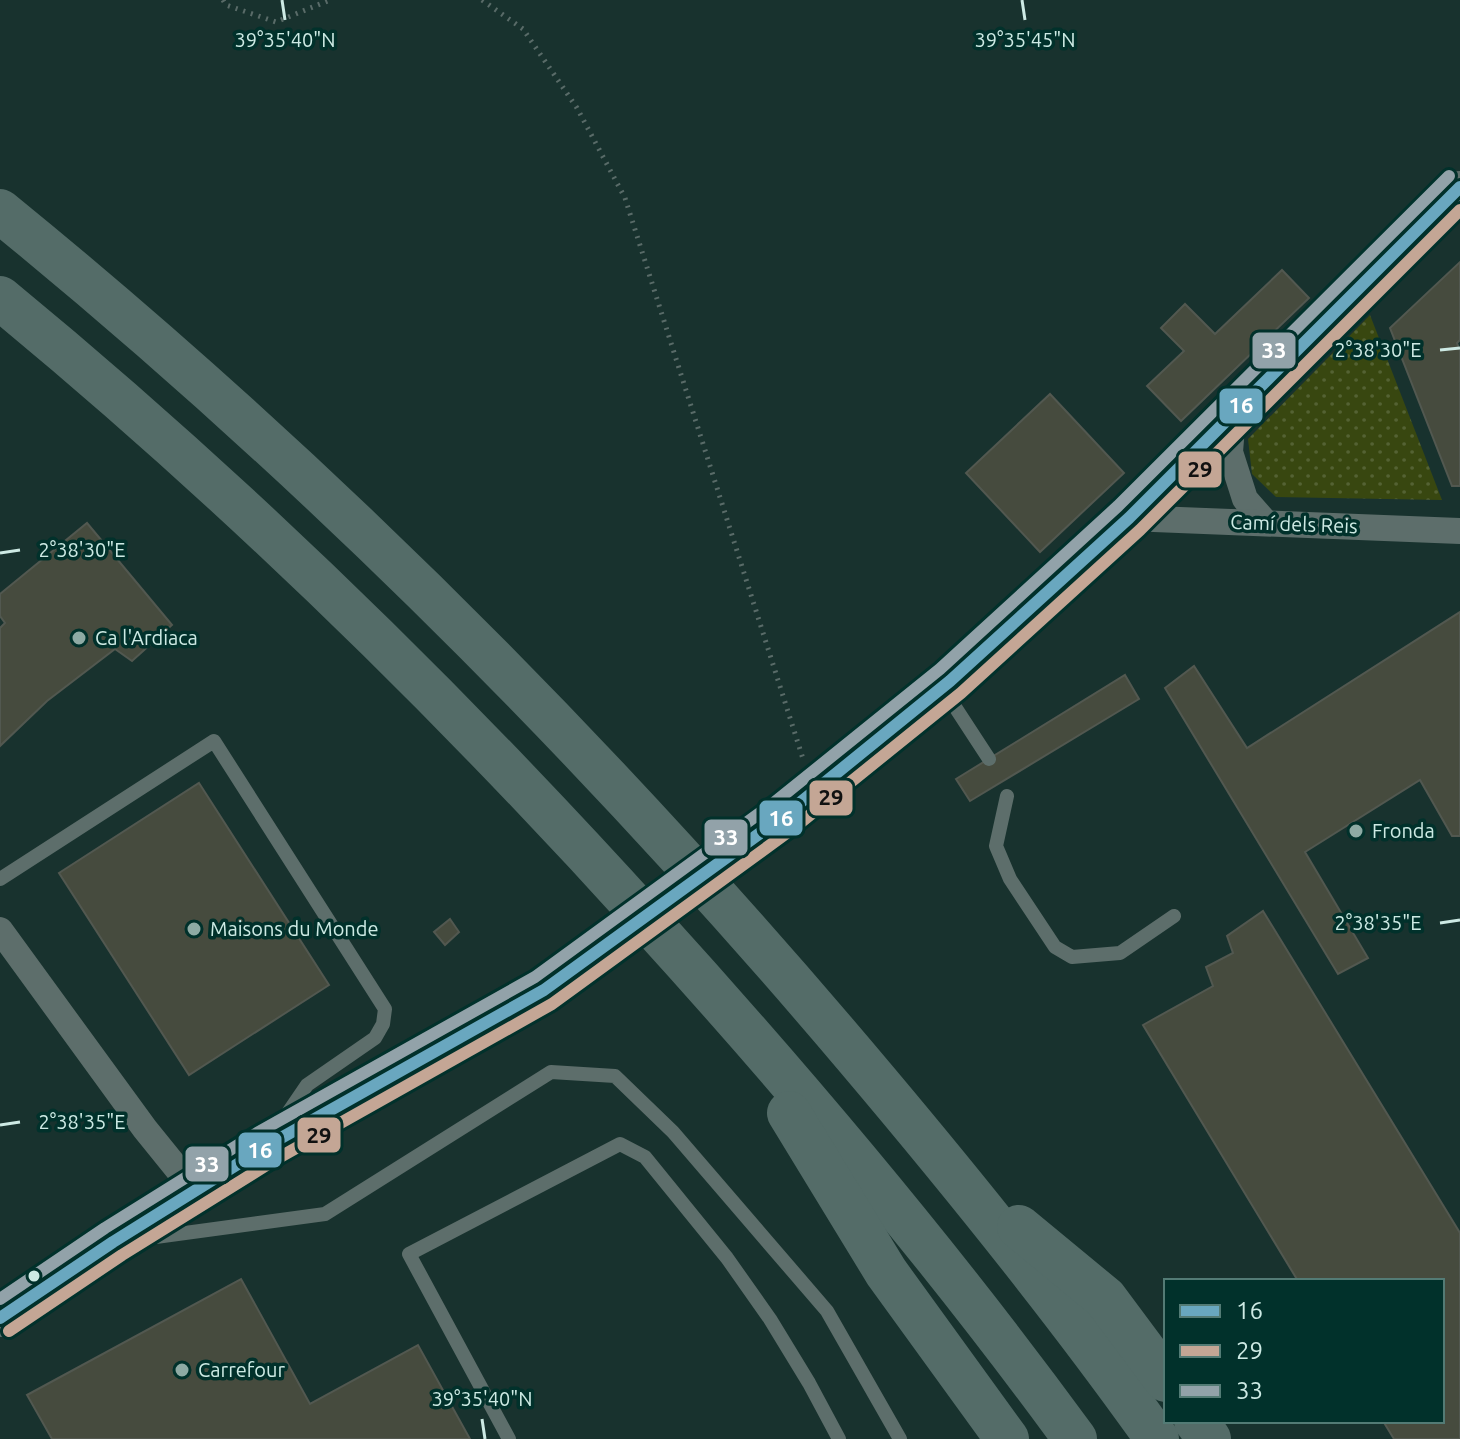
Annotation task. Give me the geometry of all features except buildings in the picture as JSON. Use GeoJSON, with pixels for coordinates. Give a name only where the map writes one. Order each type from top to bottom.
{"type":"FeatureCollection","features":[{"type":"Feature","properties":{"kind":"highway"},"geometry":{"type":"LineString","coordinates":[[0,211],[112,306],[369,538],[494,661],[632,804],[741,924],[955,1176],[1157,1439]]}},
{"type":"Feature","properties":{"kind":"highway"},"geometry":{"type":"LineString","coordinates":[[0,298],[199,472],[366,628],[545,809],[716,995],[913,1228],[1075,1439]]}},
{"type":"Feature","properties":{"kind":"highway"},"geometry":{"type":"LineString","coordinates":[[716,995],[886,1272],[1007,1439]]}},
{"type":"Feature","properties":{"kind":"highway"},"geometry":{"type":"LineString","coordinates":[[955,1176],[1105,1298],[1164,1377]]}},
{"type":"Feature","properties":{"kind":"main road"},"geometry":{"type":"LineString","coordinates":[[0,1318],[113,1242],[265,1147],[544,990],[799,804]]}},
{"type":"Feature","properties":{"kind":"street"},"geometry":{"type":"LineString","coordinates":[[799,804],[942,687],[1129,518],[1460,187]]}},
{"type":"Feature","properties":{"kind":"street"},"geometry":{"type":"LineString","coordinates":[[1233,414],[1230,452],[1245,499],[1266,523]]}},
{"type":"Feature","properties":{"kind":"street","name":"Camí dels Reis"},"geometry":{"type":"LineString","coordinates":[[1129,518],[1460,531]]}},
{"type":"Feature","properties":{"kind":"street"},"geometry":{"type":"LineString","coordinates":[[0,930],[145,1129],[196,1192]]}},
{"type":"Feature","properties":{"kind":"lane"},"geometry":{"type":"LineString","coordinates":[[942,687],[989,759]]}},
{"type":"Feature","properties":{"kind":"lane"},"geometry":{"type":"LineString","coordinates":[[0,879],[214,741],[385,1009],[383,1024],[375,1038],[307,1085],[265,1147]]}},
{"type":"Feature","properties":{"kind":"lane"},"geometry":{"type":"LineString","coordinates":[[1007,796],[996,846],[1010,879],[1055,947],[1072,957],[1120,953],[1174,916]]}},
{"type":"Feature","properties":{"kind":"lane"},"geometry":{"type":"LineString","coordinates":[[113,1242],[325,1214],[551,1072],[615,1076],[673,1132],[827,1311],[900,1439]]}},
{"type":"Feature","properties":{"kind":"lane"},"geometry":{"type":"LineString","coordinates":[[509,1439],[409,1254],[620,1144],[645,1157],[727,1258],[770,1319],[839,1439]]}},
{"type":"Feature","properties":{"kind":"path"},"geometry":{"type":"LineString","coordinates":[[223,0],[226,5],[276,22],[330,0]]}},
{"type":"Feature","properties":{"kind":"path"},"geometry":{"type":"LineString","coordinates":[[482,0],[523,29],[577,108],[625,198],[799,804]]}},
{"type":"Feature","properties":{"kind":"green space"},"geometry":{"type":"Polygon","coordinates":[[[1370,315],[1442,500],[1276,497],[1252,474],[1248,439],[1370,315]]]}},
{"type":"Feature","properties":{"kind":"transit line","name":"33"},"geometry":{"type":"LineString","coordinates":[[0,1299],[105,1228],[257,1133],[535,977],[775,802],[940,669],[1118,506],[1449,176]]}},
{"type":"Feature","properties":{"kind":"transit line","name":"16"},"geometry":{"type":"LineString","coordinates":[[0,1318],[113,1242],[265,1147],[544,990],[785,815],[950,681],[1129,518],[1460,187]]}},
{"type":"Feature","properties":{"kind":"transit line","name":"29"},"geometry":{"type":"LineString","coordinates":[[9,1331],[122,1255],[273,1161],[552,1004],[795,827],[961,693],[1140,530],[1460,210]]}},
{"type":"Feature","properties":{"kind":"place","name":"Ca l'Ardiaca"},"geometry":{"type":"Point","coordinates":[79,638]}},
{"type":"Feature","properties":{"kind":"place","name":"Fronda"},"geometry":{"type":"Point","coordinates":[1356,831]}},
{"type":"Feature","properties":{"kind":"place","name":"Maisons du Monde"},"geometry":{"type":"Point","coordinates":[194,929]}},
{"type":"Feature","properties":{"kind":"place","name":"Carrefour"},"geometry":{"type":"Point","coordinates":[182,1370]}}]}
